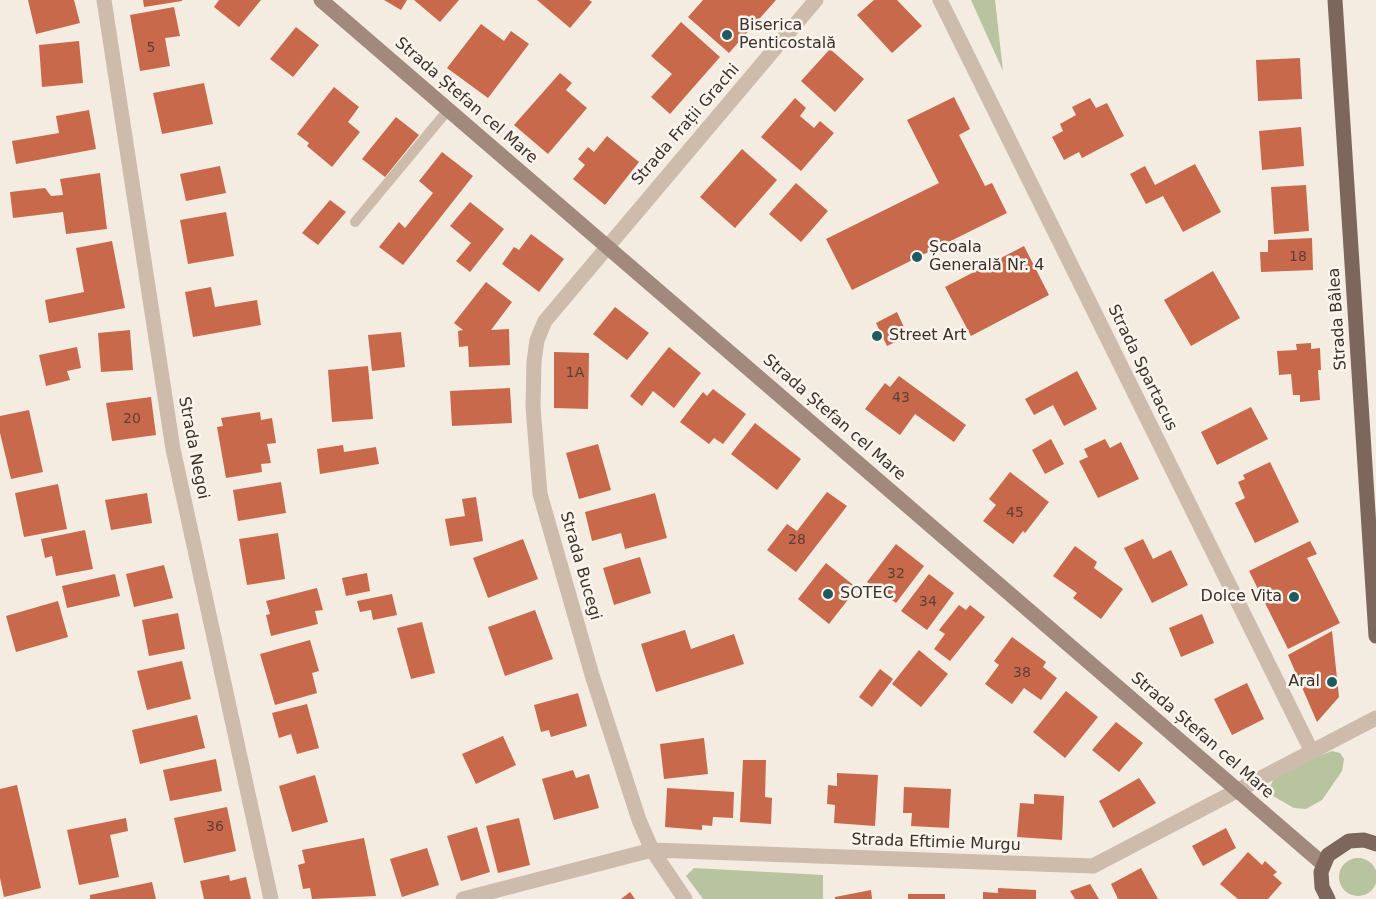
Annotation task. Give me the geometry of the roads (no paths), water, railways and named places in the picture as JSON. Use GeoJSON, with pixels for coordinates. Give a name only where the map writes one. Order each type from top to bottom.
{"type":"FeatureCollection","features":[{"type":"Feature","properties":{"kind":"main road","name":"Strada Ștefan cel Mare"},"geometry":{"type":"LineString","coordinates":[[321,0],[1323,864]]}},
{"type":"Feature","properties":{"kind":"main road","name":"Strada Bâlea"},"geometry":{"type":"LineString","coordinates":[[1335,0],[1376,636]]}},
{"type":"Feature","properties":{"kind":"main road"},"geometry":{"type":"LineString","coordinates":[[1328,899],[1322,887],[1323,864],[1336,847],[1349,841],[1364,840],[1376,844]]}},
{"type":"Feature","properties":{"kind":"street","name":"Strada Negoi"},"geometry":{"type":"LineString","coordinates":[[105,0],[173,448],[271,899]]}},
{"type":"Feature","properties":{"kind":"street","name":"Strada Frații Grachi"},"geometry":{"type":"LineString","coordinates":[[606,246],[816,0]]}},
{"type":"Feature","properties":{"kind":"street","name":"Strada Spartacus"},"geometry":{"type":"LineString","coordinates":[[940,0],[1312,752]]}},
{"type":"Feature","properties":{"kind":"street","name":"Strada Bucegi"},"geometry":{"type":"LineString","coordinates":[[606,246],[545,321],[537,340],[533,407],[540,494],[592,675],[639,820],[652,850],[685,899]]}},
{"type":"Feature","properties":{"kind":"street","name":"Strada Eftimie Murgu"},"geometry":{"type":"LineString","coordinates":[[463,899],[652,850],[1093,866],[1376,718]]}},
{"type":"Feature","properties":{"kind":"lane"},"geometry":{"type":"LineString","coordinates":[[355,222],[448,110]]}},
{"type":"Feature","properties":{"kind":"place","name":"Biserica Penticostală"},"geometry":{"type":"Point","coordinates":[727,35]}},
{"type":"Feature","properties":{"kind":"place","name":"Școala Generală Nr. 4"},"geometry":{"type":"Point","coordinates":[917,257]}},
{"type":"Feature","properties":{"kind":"place","name":"Street Art"},"geometry":{"type":"Point","coordinates":[877,336]}},
{"type":"Feature","properties":{"kind":"place","name":"SOTEC"},"geometry":{"type":"Point","coordinates":[828,594]}},
{"type":"Feature","properties":{"kind":"place","name":"Dolce Vita"},"geometry":{"type":"Point","coordinates":[1294,597]}},
{"type":"Feature","properties":{"kind":"place","name":"Aral"},"geometry":{"type":"Point","coordinates":[1332,682]}}]}
